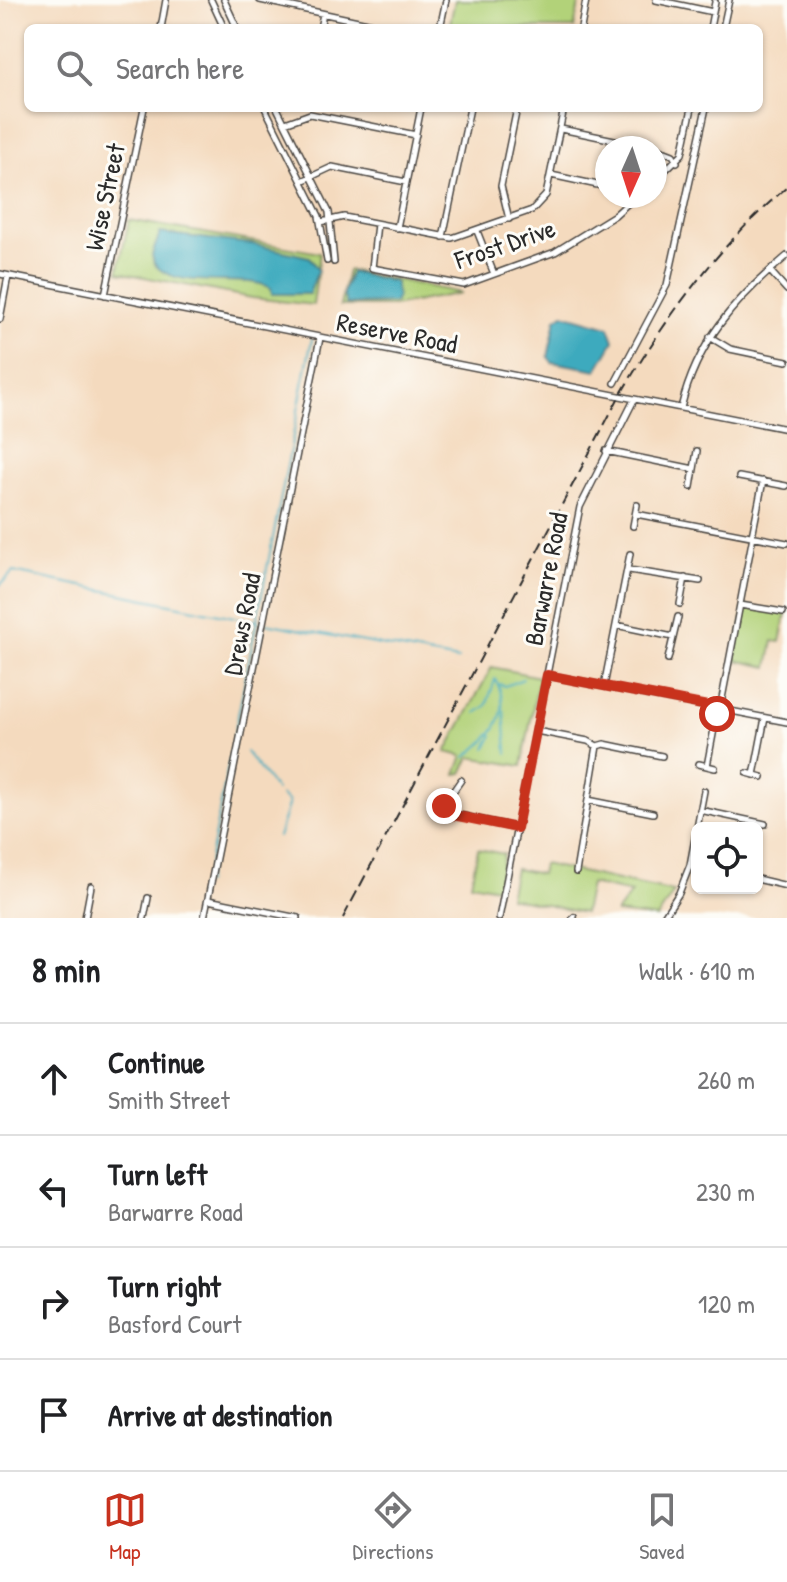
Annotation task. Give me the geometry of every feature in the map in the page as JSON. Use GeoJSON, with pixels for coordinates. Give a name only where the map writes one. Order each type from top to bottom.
{"type":"FeatureCollection","features":[{"type":"Feature","properties":{"kind":"street"},"geometry":{"type":"LineString","coordinates":[[162,24],[166,0]]}},
{"type":"Feature","properties":{"kind":"street"},"geometry":{"type":"LineString","coordinates":[[211,0],[222,24]]}},
{"type":"Feature","properties":{"kind":"street"},"geometry":{"type":"LineString","coordinates":[[224,0],[235,24]]}},
{"type":"Feature","properties":{"kind":"street"},"geometry":{"type":"LineString","coordinates":[[260,0],[372,24]]}},
{"type":"Feature","properties":{"kind":"street"},"geometry":{"type":"LineString","coordinates":[[305,10],[307,0]]}},
{"type":"Feature","properties":{"kind":"street"},"geometry":{"type":"LineString","coordinates":[[441,24],[446,0]]}},
{"type":"Feature","properties":{"kind":"street"},"geometry":{"type":"LineString","coordinates":[[582,24],[586,0]]}},
{"type":"Feature","properties":{"kind":"street"},"geometry":{"type":"LineString","coordinates":[[656,0],[713,12]]}},
{"type":"Feature","properties":{"kind":"street"},"geometry":{"type":"LineString","coordinates":[[724,24],[729,0]]}},
{"type":"Feature","properties":{"kind":"street"},"geometry":{"type":"LineString","coordinates":[[711,24],[715,2]]}},
{"type":"Feature","properties":{"kind":"street"},"geometry":{"type":"LineString","coordinates":[[321,24],[323,14]]}},
{"type":"Feature","properties":{"kind":"street","name":"Wise Street"},"geometry":{"type":"LineString","coordinates":[[105,295],[143,112]]}},
{"type":"Feature","properties":{"kind":"street"},"geometry":{"type":"LineString","coordinates":[[267,112],[321,222],[330,261],[331,219],[279,112]]}},
{"type":"Feature","properties":{"kind":"street"},"geometry":{"type":"LineString","coordinates":[[397,228],[420,112]]}},
{"type":"Feature","properties":{"kind":"street"},"geometry":{"type":"LineString","coordinates":[[443,237],[469,112]]}},
{"type":"Feature","properties":{"kind":"street"},"geometry":{"type":"LineString","coordinates":[[509,219],[501,186],[516,112]]}},
{"type":"Feature","properties":{"kind":"street"},"geometry":{"type":"LineString","coordinates":[[321,222],[344,217],[443,237],[477,231],[539,206],[551,175],[563,112]]}},
{"type":"Feature","properties":{"kind":"street"},"geometry":{"type":"LineString","coordinates":[[667,170],[682,154],[691,112]]}},
{"type":"Feature","properties":{"kind":"street"},"geometry":{"type":"LineString","coordinates":[[615,383],[667,285],[705,112]]}},
{"type":"Feature","properties":{"kind":"street"},"geometry":{"type":"LineString","coordinates":[[285,123],[312,114],[416,135]]}},
{"type":"Feature","properties":{"kind":"street"},"geometry":{"type":"LineString","coordinates":[[561,129],[595,136]]}},
{"type":"Feature","properties":{"kind":"street"},"geometry":{"type":"LineString","coordinates":[[667,153],[673,155],[677,162]]}},
{"type":"Feature","properties":{"kind":"street"},"geometry":{"type":"LineString","coordinates":[[302,181],[334,167],[406,182]]}},
{"type":"Feature","properties":{"kind":"street"},"geometry":{"type":"LineString","coordinates":[[551,175],[595,184]]}},
{"type":"Feature","properties":{"kind":"street","name":"Frost Drive"},"geometry":{"type":"LineString","coordinates":[[377,224],[370,262],[373,268],[457,285],[555,252],[621,208]]}},
{"type":"Feature","properties":{"kind":"street"},"geometry":{"type":"LineString","coordinates":[[477,231],[494,274]]}},
{"type":"Feature","properties":{"kind":"street"},"geometry":{"type":"LineString","coordinates":[[681,408],[691,371],[710,337],[787,256]]}},
{"type":"Feature","properties":{"kind":"street"},"geometry":{"type":"LineString","coordinates":[[770,271],[787,290]]}},
{"type":"Feature","properties":{"kind":"street","name":"Reserve Road"},"geometry":{"type":"LineString","coordinates":[[0,274],[787,429]]}},
{"type":"Feature","properties":{"kind":"street"},"geometry":{"type":"LineString","coordinates":[[0,319],[8,276]]}},
{"type":"Feature","properties":{"kind":"street"},"geometry":{"type":"LineString","coordinates":[[710,337],[730,349],[787,361]]}},
{"type":"Feature","properties":{"kind":"street","name":"Drews Road"},"geometry":{"type":"LineString","coordinates":[[204,918],[320,338]]}},
{"type":"Feature","properties":{"kind":"street","name":"Barwarre Road"},"geometry":{"type":"LineString","coordinates":[[499,918],[580,507],[634,400]]}},
{"type":"Feature","properties":{"kind":"street"},"geometry":{"type":"LineString","coordinates":[[606,451],[694,469]]}},
{"type":"Feature","properties":{"kind":"street"},"geometry":{"type":"LineString","coordinates":[[691,487],[697,451]]}},
{"type":"Feature","properties":{"kind":"street"},"geometry":{"type":"LineString","coordinates":[[739,477],[786,486]]}},
{"type":"Feature","properties":{"kind":"street"},"geometry":{"type":"LineString","coordinates":[[707,766],[763,481]]}},
{"type":"Feature","properties":{"kind":"street"},"geometry":{"type":"LineString","coordinates":[[633,526],[637,505]]}},
{"type":"Feature","properties":{"kind":"street"},"geometry":{"type":"LineString","coordinates":[[636,514],[787,543]]}},
{"type":"Feature","properties":{"kind":"street"},"geometry":{"type":"LineString","coordinates":[[604,686],[630,554]]}},
{"type":"Feature","properties":{"kind":"street"},"geometry":{"type":"LineString","coordinates":[[629,570],[700,581]]}},
{"type":"Feature","properties":{"kind":"street"},"geometry":{"type":"LineString","coordinates":[[680,604],[685,578]]}},
{"type":"Feature","properties":{"kind":"street"},"geometry":{"type":"LineString","coordinates":[[740,605],[783,612]]}},
{"type":"Feature","properties":{"kind":"street"},"geometry":{"type":"LineString","coordinates":[[668,659],[678,617]]}},
{"type":"Feature","properties":{"kind":"street"},"geometry":{"type":"LineString","coordinates":[[616,625],[673,637]]}},
{"type":"Feature","properties":{"kind":"street"},"geometry":{"type":"LineString","coordinates":[[547,675],[787,722]]}},
{"type":"Feature","properties":{"kind":"street"},"geometry":{"type":"LineString","coordinates":[[762,777],[750,774],[765,718]]}},
{"type":"Feature","properties":{"kind":"street"},"geometry":{"type":"LineString","coordinates":[[536,731],[588,741],[597,746],[604,744],[662,756]]}},
{"type":"Feature","properties":{"kind":"street"},"geometry":{"type":"LineString","coordinates":[[576,872],[597,746]]}},
{"type":"Feature","properties":{"kind":"street"},"geometry":{"type":"LineString","coordinates":[[699,764],[715,768]]}},
{"type":"Feature","properties":{"kind":"street"},"geometry":{"type":"LineString","coordinates":[[461,780],[445,803],[445,812],[517,828]]}},
{"type":"Feature","properties":{"kind":"street"},"geometry":{"type":"LineString","coordinates":[[698,822],[704,791]]}},
{"type":"Feature","properties":{"kind":"street"},"geometry":{"type":"LineString","coordinates":[[588,800],[653,813]]}},
{"type":"Feature","properties":{"kind":"street"},"geometry":{"type":"LineString","coordinates":[[700,810],[765,824]]}},
{"type":"Feature","properties":{"kind":"street"},"geometry":{"type":"LineString","coordinates":[[663,918],[691,870]]}},
{"type":"Feature","properties":{"kind":"street"},"geometry":{"type":"LineString","coordinates":[[763,880],[787,886]]}},
{"type":"Feature","properties":{"kind":"street"},"geometry":{"type":"LineString","coordinates":[[85,918],[91,886]]}},
{"type":"Feature","properties":{"kind":"street"},"geometry":{"type":"LineString","coordinates":[[144,918],[148,898]]}},
{"type":"Feature","properties":{"kind":"street"},"geometry":{"type":"LineString","coordinates":[[208,900],[298,918]]}},
{"type":"Feature","properties":{"kind":"green space"},"geometry":{"type":"Polygon","coordinates":[[[455,0],[580,0],[575,24],[450,24],[455,0]]]}},
{"type":"Feature","properties":{"kind":"green space"},"geometry":{"type":"Polygon","coordinates":[[[129,220],[320,253],[313,305],[252,298],[118,272],[129,220]]]}},
{"type":"Feature","properties":{"kind":"green space"},"geometry":{"type":"Polygon","coordinates":[[[348,270],[461,293],[393,306],[340,306],[348,270]]]}},
{"type":"Feature","properties":{"kind":"green space"},"geometry":{"type":"Polygon","coordinates":[[[745,606],[786,613],[780,642],[773,641],[768,667],[735,660],[745,606]]]}},
{"type":"Feature","properties":{"kind":"green space"},"geometry":{"type":"Polygon","coordinates":[[[492,667],[539,677],[522,766],[470,757],[462,773],[456,774],[463,756],[446,752],[492,667]]]}},
{"type":"Feature","properties":{"kind":"green space"},"geometry":{"type":"Polygon","coordinates":[[[478,849],[504,854],[497,888],[471,883],[478,849]]]}},
{"type":"Feature","properties":{"kind":"green space"},"geometry":{"type":"Polygon","coordinates":[[[543,864],[674,892],[657,918],[616,913],[631,893],[590,884],[584,913],[509,897],[515,869],[541,874],[543,864]]]}},
{"type":"Feature","properties":{"kind":"water"},"geometry":{"type":"Polygon","coordinates":[[[160,233],[252,244],[309,257],[318,270],[309,294],[272,294],[271,288],[259,284],[177,277],[164,272],[154,263],[152,255],[160,233]]]}},
{"type":"Feature","properties":{"kind":"water"},"geometry":{"type":"Polygon","coordinates":[[[351,272],[395,282],[397,297],[394,303],[346,304],[343,293],[351,272]]]}},
{"type":"Feature","properties":{"kind":"water"},"geometry":{"type":"Polygon","coordinates":[[[563,314],[609,327],[614,341],[597,370],[552,362],[548,357],[556,319],[563,314]]]}},
{"type":"Feature","properties":{"kind":"waterway"},"geometry":{"type":"LineString","coordinates":[[205,884],[312,339]]}},
{"type":"Feature","properties":{"kind":"waterway"},"geometry":{"type":"LineString","coordinates":[[0,585],[13,572],[259,622]]}},
{"type":"Feature","properties":{"kind":"waterway"},"geometry":{"type":"LineString","coordinates":[[266,623],[458,660]]}},
{"type":"Feature","properties":{"kind":"waterway"},"geometry":{"type":"LineString","coordinates":[[466,757],[485,741],[498,723],[502,703],[495,679]]}},
{"type":"Feature","properties":{"kind":"waterway"},"geometry":{"type":"LineString","coordinates":[[499,684],[505,686],[523,679]]}},
{"type":"Feature","properties":{"kind":"waterway"},"geometry":{"type":"LineString","coordinates":[[476,713],[486,706],[495,680]]}},
{"type":"Feature","properties":{"kind":"waterway"},"geometry":{"type":"LineString","coordinates":[[504,710],[507,753]]}},
{"type":"Feature","properties":{"kind":"waterway"},"geometry":{"type":"LineString","coordinates":[[486,748],[493,735]]}},
{"type":"Feature","properties":{"kind":"waterway"},"geometry":{"type":"LineString","coordinates":[[246,752],[276,790]]}},
{"type":"Feature","properties":{"kind":"waterway"},"geometry":{"type":"LineString","coordinates":[[278,837],[289,802],[280,795]]}},
{"type":"Feature","properties":{"kind":"railway"},"geometry":{"type":"LineString","coordinates":[[343,918],[637,367],[694,284],[738,234],[787,187]]}},
{"type":"Feature","properties":{"kind":"route"},"geometry":{"type":"LineString","coordinates":[[444,806],[448,814],[517,828],[547,675],[718,708],[717,714]]}}]}
